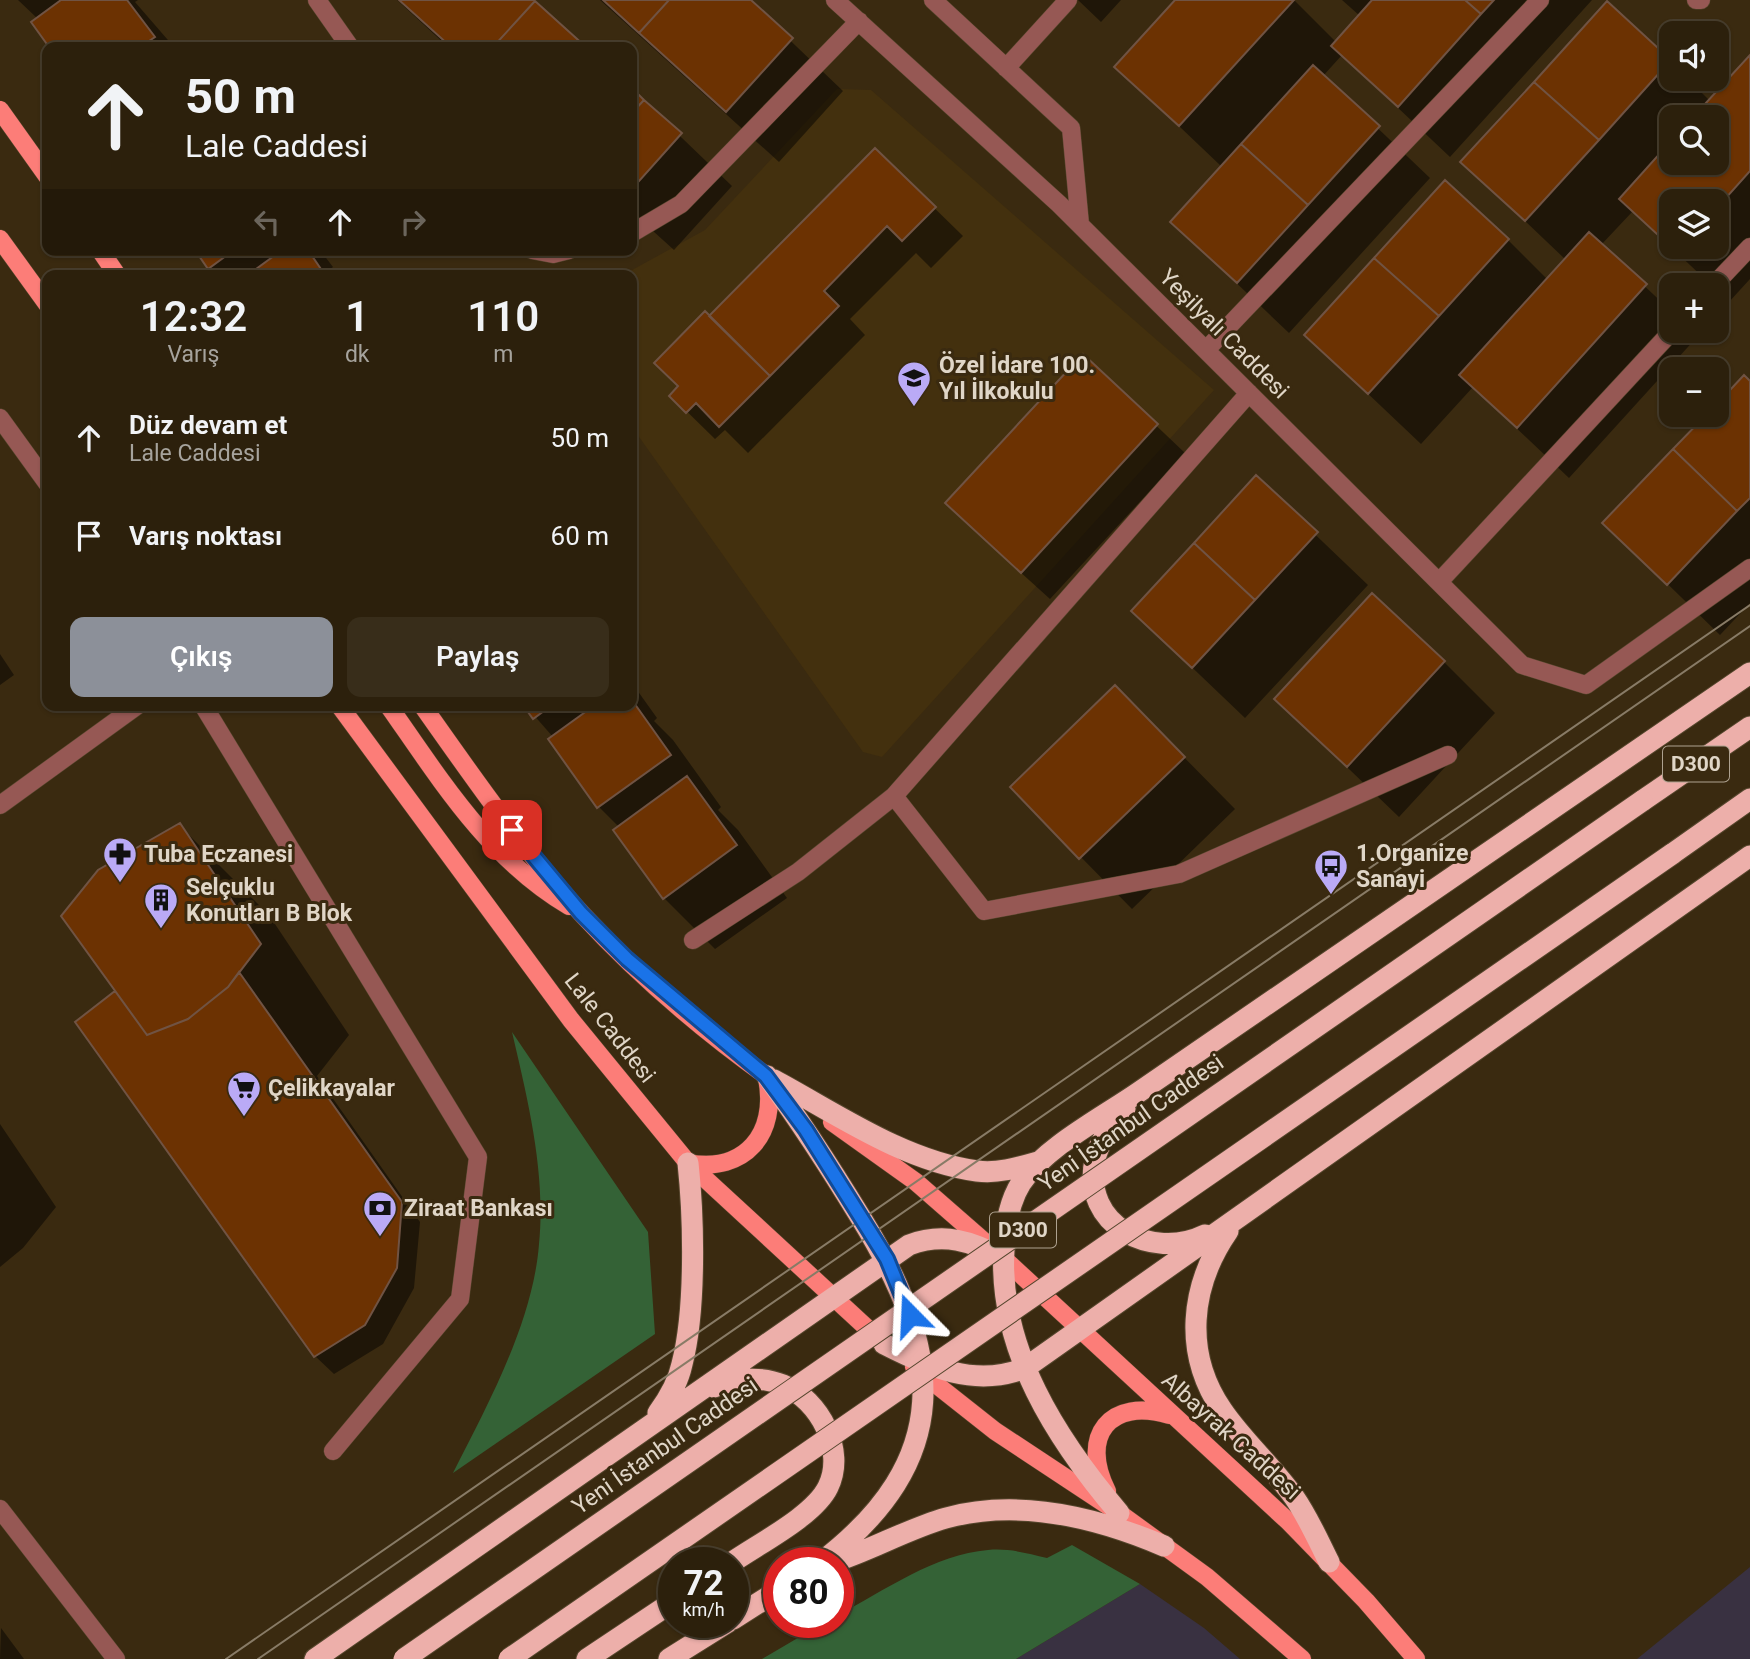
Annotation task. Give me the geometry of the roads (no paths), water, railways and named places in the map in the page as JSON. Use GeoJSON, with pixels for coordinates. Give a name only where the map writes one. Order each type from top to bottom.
{"type":"FeatureCollection","features":[{"type":"Feature","properties":{"kind":"highway"},"geometry":{"type":"LineString","coordinates":[[1119,1513],[1093,1483],[1055,1428],[1026,1368],[1006,1303],[1003,1258],[1010,1210],[1021,1184],[1041,1161],[1139,1092],[1750,673]]}},
{"type":"Feature","properties":{"kind":"highway","name":"Yeni İstanbul Caddesi"},"geometry":{"type":"LineString","coordinates":[[404,1659],[1750,727]]}},
{"type":"Feature","properties":{"kind":"highway","name":"D300"},"geometry":{"type":"LineString","coordinates":[[509,1659],[1750,799]]}},
{"type":"Feature","properties":{"kind":"highway"},"geometry":{"type":"LineString","coordinates":[[884,1344],[924,1370],[989,1377],[1026,1368],[1749,860]]}},
{"type":"Feature","properties":{"kind":"highway"},"geometry":{"type":"LineString","coordinates":[[766,1076],[900,1146],[943,1163],[979,1172],[1009,1170],[1041,1161]]}},
{"type":"Feature","properties":{"kind":"highway"},"geometry":{"type":"LineString","coordinates":[[766,1076],[806,1130],[887,1259],[905,1299],[924,1370],[917,1437],[892,1493],[841,1547]]}},
{"type":"Feature","properties":{"kind":"highway"},"geometry":{"type":"LineString","coordinates":[[1139,1092],[1111,1127],[1095,1158],[1096,1195],[1104,1211],[1134,1238],[1150,1244],[1172,1245],[1200,1237],[1235,1220]]}},
{"type":"Feature","properties":{"kind":"highway"},"geometry":{"type":"LineString","coordinates":[[650,1424],[672,1393],[686,1341],[692,1229],[688,1163]]}},
{"type":"Feature","properties":{"kind":"highway"},"geometry":{"type":"LineString","coordinates":[[1235,1220],[1216,1248],[1202,1279],[1195,1307],[1199,1359],[1221,1409],[1294,1497],[1329,1562]]}},
{"type":"Feature","properties":{"kind":"highway"},"geometry":{"type":"LineString","coordinates":[[315,1659],[887,1259],[926,1238],[948,1237],[966,1241],[1003,1258]]}},
{"type":"Feature","properties":{"kind":"highway"},"geometry":{"type":"LineString","coordinates":[[688,1398],[741,1379],[784,1385],[806,1400],[834,1445],[836,1468],[827,1490],[810,1510],[749,1551]]}},
{"type":"Feature","properties":{"kind":"highway"},"geometry":{"type":"LineString","coordinates":[[854,1554],[944,1518],[1004,1510],[1065,1515],[1130,1531],[1164,1546]]}},
{"type":"Feature","properties":{"kind":"highway"},"geometry":{"type":"LineString","coordinates":[[587,1659],[658,1612]]}},
{"type":"Feature","properties":{"kind":"highway"},"geometry":{"type":"LineString","coordinates":[[669,1659],[702,1638]]}},
{"type":"Feature","properties":{"kind":"main road"},"geometry":{"type":"LineString","coordinates":[[0,110],[42,169]]}},
{"type":"Feature","properties":{"kind":"main road"},"geometry":{"type":"LineString","coordinates":[[0,239],[42,297]]}},
{"type":"Feature","properties":{"kind":"main road","name":"Lale Caddesi"},"geometry":{"type":"LineString","coordinates":[[343,711],[570,1020],[688,1163],[831,1298],[884,1344]]}},
{"type":"Feature","properties":{"kind":"main road"},"geometry":{"type":"LineString","coordinates":[[392,711],[459,806],[487,838],[517,869],[545,892],[581,913]]}},
{"type":"Feature","properties":{"kind":"main road"},"geometry":{"type":"LineString","coordinates":[[426,711],[498,812],[581,913],[627,959],[766,1076],[771,1098],[765,1128],[746,1153],[712,1167],[688,1163]]}},
{"type":"Feature","properties":{"kind":"main road","name":"Albayrak Caddesi"},"geometry":{"type":"LineString","coordinates":[[766,1076],[916,1182],[1003,1258],[1329,1562],[1416,1659]]}},
{"type":"Feature","properties":{"kind":"main road"},"geometry":{"type":"LineString","coordinates":[[924,1370],[995,1431],[1119,1513],[1248,1609],[1302,1659]]}},
{"type":"Feature","properties":{"kind":"main road"},"geometry":{"type":"LineString","coordinates":[[1119,1513],[1101,1478],[1094,1456],[1099,1434],[1113,1420],[1129,1410],[1149,1408],[1173,1416]]}},
{"type":"Feature","properties":{"kind":"street"},"geometry":{"type":"LineString","coordinates":[[317,0],[346,42]]}},
{"type":"Feature","properties":{"kind":"street","name":"Yeşilyalı Caddesi"},"geometry":{"type":"LineString","coordinates":[[835,0],[1080,224],[1522,664],[1586,685],[1750,568]]}},
{"type":"Feature","properties":{"kind":"street"},"geometry":{"type":"LineString","coordinates":[[933,0],[1071,128],[1080,224]]}},
{"type":"Feature","properties":{"kind":"street"},"geometry":{"type":"LineString","coordinates":[[1006,68],[1068,0]]}},
{"type":"Feature","properties":{"kind":"street"},"geometry":{"type":"LineString","coordinates":[[1206,351],[1540,0]]}},
{"type":"Feature","properties":{"kind":"street"},"geometry":{"type":"LineString","coordinates":[[637,230],[681,204],[859,22]]}},
{"type":"Feature","properties":{"kind":"street"},"geometry":{"type":"LineString","coordinates":[[1725,273],[1750,247]]}},
{"type":"Feature","properties":{"kind":"street"},"geometry":{"type":"LineString","coordinates":[[1439,582],[1661,343]]}},
{"type":"Feature","properties":{"kind":"street"},"geometry":{"type":"LineString","coordinates":[[693,940],[798,872],[894,796],[1249,393]]}},
{"type":"Feature","properties":{"kind":"street"},"geometry":{"type":"LineString","coordinates":[[0,418],[42,476]]}},
{"type":"Feature","properties":{"kind":"street"},"geometry":{"type":"LineString","coordinates":[[0,805],[130,711]]}},
{"type":"Feature","properties":{"kind":"street"},"geometry":{"type":"LineString","coordinates":[[208,711],[478,1157],[460,1299],[333,1451]]}},
{"type":"Feature","properties":{"kind":"street"},"geometry":{"type":"LineString","coordinates":[[894,796],[984,911],[1179,874],[1448,755]]}},
{"type":"Feature","properties":{"kind":"street"},"geometry":{"type":"LineString","coordinates":[[0,1509],[116,1659]]}},
{"type":"Feature","properties":{"kind":"tram line"},"geometry":{"type":"LineString","coordinates":[[226,1659],[1750,605]]}},
{"type":"Feature","properties":{"kind":"tram line"},"geometry":{"type":"LineString","coordinates":[[258,1659],[1750,626]]}},
{"type":"Feature","properties":{"kind":"place","name":"Özel İdare 100. Yıl İlkokulu"},"geometry":{"type":"Point","coordinates":[914,408]}},
{"type":"Feature","properties":{"kind":"place","name":"Tuba Eczanesi"},"geometry":{"type":"Point","coordinates":[120,884]}},
{"type":"Feature","properties":{"kind":"place","name":"1.Organize Sanayi"},"geometry":{"type":"Point","coordinates":[1331,896]}},
{"type":"Feature","properties":{"kind":"place","name":"Selçuklu Konutları B Blok"},"geometry":{"type":"Point","coordinates":[161,930]}},
{"type":"Feature","properties":{"kind":"place","name":"Çelikkayalar"},"geometry":{"type":"Point","coordinates":[244,1118]}},
{"type":"Feature","properties":{"kind":"place","name":"Ziraat Bankası"},"geometry":{"type":"Point","coordinates":[380,1238]}}]}
